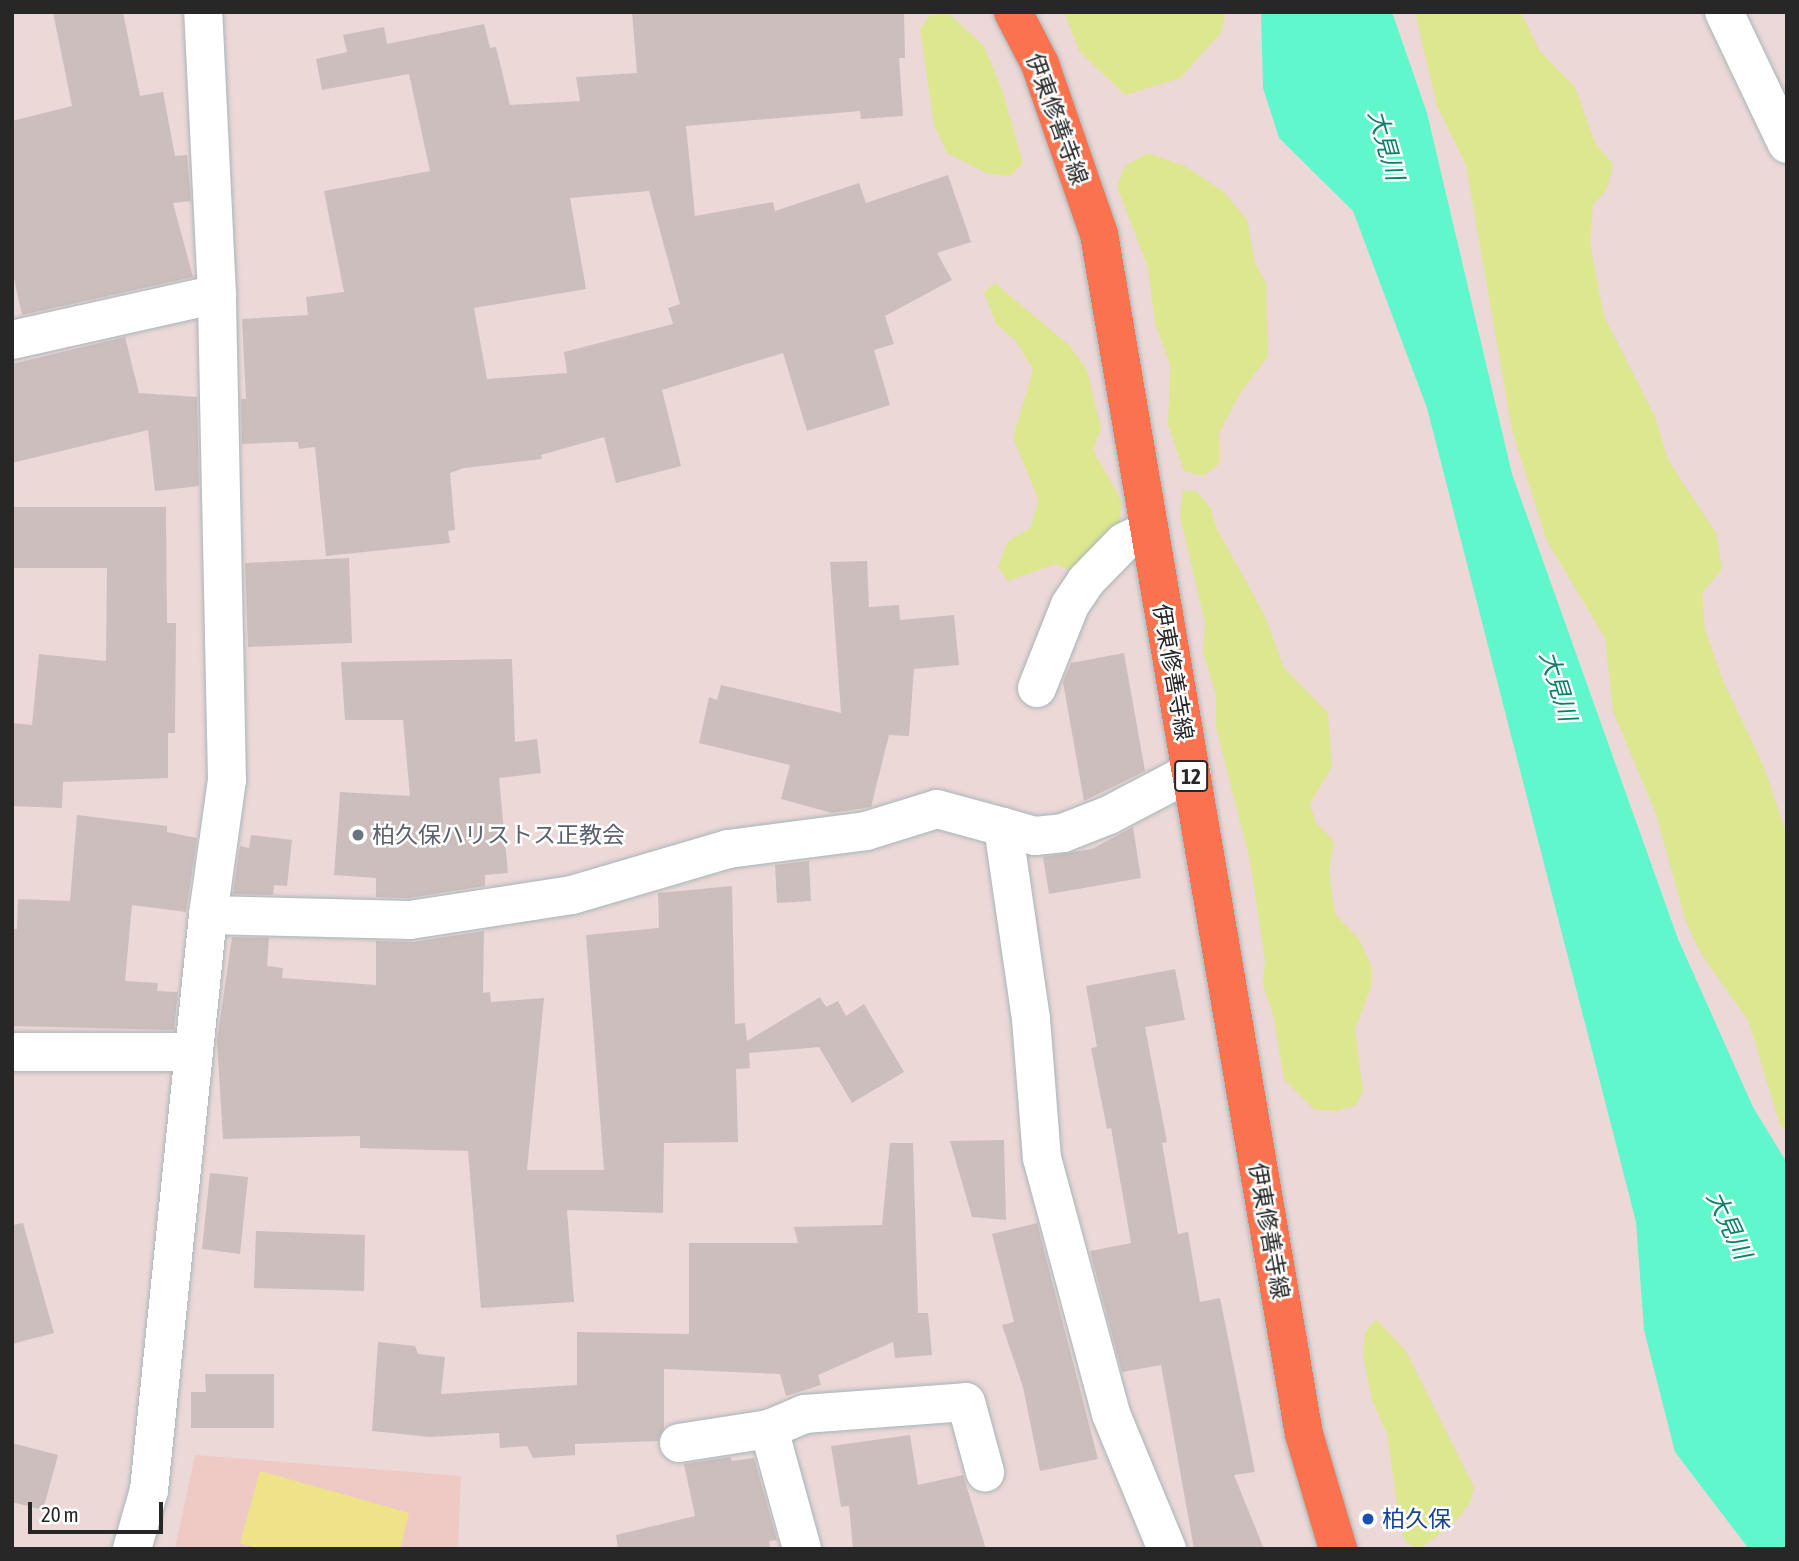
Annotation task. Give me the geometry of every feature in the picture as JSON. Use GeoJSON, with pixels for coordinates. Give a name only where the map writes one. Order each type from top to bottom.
{"type":"FeatureCollection","features":[{"type":"Feature","properties":{"kind":"main road","name":"伊東修善寺線"},"geometry":{"type":"LineString","coordinates":[[1013,12],[1040,64],[1099,233],[1304,1434],[1338,1549]]}},
{"type":"Feature","properties":{"kind":"street"},"geometry":{"type":"LineString","coordinates":[[132,1549],[149,1490],[208,915],[227,780],[217,294],[204,12]]}},
{"type":"Feature","properties":{"kind":"street"},"geometry":{"type":"LineString","coordinates":[[1724,12],[1787,144]]}},
{"type":"Feature","properties":{"kind":"street"},"geometry":{"type":"LineString","coordinates":[[12,340],[217,294]]}},
{"type":"Feature","properties":{"kind":"street"},"geometry":{"type":"LineString","coordinates":[[1038,688],[1070,605],[1086,581],[1124,542],[1149,530]]}},
{"type":"Feature","properties":{"kind":"street"},"geometry":{"type":"LineString","coordinates":[[208,915],[410,920],[572,895],[728,849],[866,831],[937,810],[1035,836],[1063,832],[1109,815],[1191,772]]}},
{"type":"Feature","properties":{"kind":"street"},"geometry":{"type":"LineString","coordinates":[[1003,828],[1031,1019],[1042,1158],[1111,1414],[1167,1549]]}},
{"type":"Feature","properties":{"kind":"street"},"geometry":{"type":"LineString","coordinates":[[12,1052],[194,1052]]}},
{"type":"Feature","properties":{"kind":"street"},"geometry":{"type":"LineString","coordinates":[[679,1443],[769,1429],[804,1414],[966,1402],[985,1472]]}},
{"type":"Feature","properties":{"kind":"street"},"geometry":{"type":"LineString","coordinates":[[769,1429],[802,1549]]}},
{"type":"Feature","properties":{"kind":"shaded area"},"geometry":{"type":"Polygon","coordinates":[[[947,12],[984,46],[1002,90],[1023,163],[1010,176],[986,173],[947,153],[934,125],[920,30],[929,16],[947,12]]]}},
{"type":"Feature","properties":{"kind":"shaded area"},"geometry":{"type":"Polygon","coordinates":[[[1064,12],[1226,12],[1221,33],[1180,78],[1125,95],[1079,51],[1064,12]]]}},
{"type":"Feature","properties":{"kind":"shaded area"},"geometry":{"type":"Polygon","coordinates":[[[1415,12],[1521,12],[1539,50],[1575,87],[1595,143],[1613,164],[1607,189],[1593,205],[1590,243],[1604,316],[1655,417],[1668,460],[1716,533],[1722,569],[1702,593],[1705,630],[1724,683],[1764,767],[1787,836],[1787,1130],[1780,1126],[1749,1022],[1700,952],[1685,919],[1656,814],[1613,711],[1605,638],[1546,539],[1512,430],[1466,165],[1437,106],[1415,12]]]}},
{"type":"Feature","properties":{"kind":"shaded area"},"geometry":{"type":"Polygon","coordinates":[[[1148,153],[1185,166],[1224,192],[1247,220],[1255,263],[1266,283],[1268,356],[1241,392],[1219,433],[1219,464],[1204,476],[1184,471],[1168,425],[1170,364],[1155,323],[1148,268],[1117,186],[1125,166],[1148,153]]]}},
{"type":"Feature","properties":{"kind":"shaded area"},"geometry":{"type":"Polygon","coordinates":[[[995,283],[1070,346],[1087,370],[1101,428],[1093,450],[1121,500],[1120,524],[1072,571],[1055,564],[1008,581],[998,568],[1007,542],[1031,527],[1038,499],[1013,437],[1033,370],[1016,341],[996,324],[984,292],[995,283]]]}},
{"type":"Feature","properties":{"kind":"shaded area"},"geometry":{"type":"Polygon","coordinates":[[[1183,490],[1196,491],[1210,507],[1217,529],[1264,614],[1284,668],[1328,713],[1332,766],[1310,804],[1316,823],[1334,841],[1329,871],[1335,914],[1359,939],[1371,965],[1371,987],[1355,1029],[1363,1091],[1356,1105],[1337,1111],[1315,1110],[1284,1079],[1273,1015],[1263,985],[1265,960],[1250,861],[1216,727],[1216,694],[1203,652],[1205,623],[1180,516],[1183,490]]]}},
{"type":"Feature","properties":{"kind":"shaded area"},"geometry":{"type":"Polygon","coordinates":[[[1376,1319],[1406,1351],[1474,1487],[1470,1503],[1454,1523],[1419,1549],[1406,1543],[1400,1526],[1387,1434],[1372,1400],[1363,1355],[1365,1332],[1376,1319]]]}},
{"type":"Feature","properties":{"kind":"shaded area"},"geometry":{"type":"Polygon","coordinates":[[[195,1455],[461,1476],[458,1549],[175,1549],[195,1455]]]}},
{"type":"Feature","properties":{"kind":"shaded area"},"geometry":{"type":"Polygon","coordinates":[[[260,1471],[409,1513],[400,1549],[259,1549],[240,1543],[260,1471]]]}},
{"type":"Feature","properties":{"kind":"water","name":"大見川"},"geometry":{"type":"Polygon","coordinates":[[[1261,12],[1392,12],[1427,113],[1512,474],[1678,939],[1753,1107],[1787,1163],[1787,1549],[1749,1549],[1675,1452],[1644,1330],[1636,1222],[1427,408],[1353,211],[1279,138],[1263,88],[1261,12]]]}},
{"type":"Feature","properties":{"kind":"building"},"geometry":{"type":"Polygon","coordinates":[[[53,12],[123,12],[140,96],[163,92],[175,156],[187,155],[191,201],[173,203],[193,277],[22,315],[12,270],[12,121],[72,106],[53,12]]]}},
{"type":"Feature","properties":{"kind":"building"},"geometry":{"type":"Polygon","coordinates":[[[632,12],[904,12],[905,58],[899,58],[903,116],[861,119],[860,111],[686,126],[695,216],[773,202],[775,211],[859,183],[866,203],[948,175],[971,242],[937,253],[952,280],[885,316],[894,344],[874,350],[890,405],[807,431],[783,353],[662,390],[681,466],[616,483],[604,437],[541,455],[542,459],[464,468],[450,473],[455,530],[448,531],[450,543],[326,556],[315,447],[299,449],[298,442],[242,444],[241,399],[246,399],[242,319],[308,315],[306,297],[344,292],[324,191],[430,171],[409,74],[322,90],[316,59],[347,52],[343,35],[384,27],[387,44],[484,24],[490,48],[496,47],[510,105],[580,101],[576,77],[637,73],[632,12]],[[649,191],[570,198],[586,289],[474,308],[487,379],[567,373],[564,352],[673,324],[668,308],[680,304],[649,191]]]}},
{"type":"Feature","properties":{"kind":"building"},"geometry":{"type":"Polygon","coordinates":[[[125,337],[139,393],[197,397],[199,486],[155,491],[148,430],[12,463],[12,364],[125,337]]]}},
{"type":"Feature","properties":{"kind":"building"},"geometry":{"type":"Polygon","coordinates":[[[12,507],[166,507],[167,623],[176,623],[175,733],[168,733],[168,778],[63,782],[62,808],[12,806],[12,723],[32,725],[39,654],[106,661],[107,568],[12,568],[12,507]]]}},
{"type":"Feature","properties":{"kind":"building"},"geometry":{"type":"Polygon","coordinates":[[[349,558],[352,643],[248,647],[245,563],[349,558]]]}},
{"type":"Feature","properties":{"kind":"building"},"geometry":{"type":"Polygon","coordinates":[[[867,561],[869,607],[899,605],[900,620],[954,615],[959,665],[914,669],[909,736],[889,735],[871,807],[832,813],[781,799],[790,765],[699,743],[709,697],[717,700],[721,685],[841,713],[830,562],[867,561]]]}},
{"type":"Feature","properties":{"kind":"building"},"geometry":{"type":"Polygon","coordinates":[[[1124,653],[1145,771],[1084,801],[1063,682],[1071,663],[1124,653]]]}},
{"type":"Feature","properties":{"kind":"building"},"geometry":{"type":"Polygon","coordinates":[[[512,659],[515,742],[537,739],[541,773],[499,778],[508,873],[485,875],[485,886],[409,898],[376,897],[376,878],[334,875],[340,792],[410,796],[403,720],[345,720],[341,662],[512,659]]]}},
{"type":"Feature","properties":{"kind":"building"},"geometry":{"type":"Polygon","coordinates":[[[77,815],[167,826],[167,832],[197,838],[186,912],[132,905],[125,981],[158,983],[157,991],[178,992],[174,1030],[12,1026],[12,929],[17,929],[18,899],[70,901],[77,815]]]}},
{"type":"Feature","properties":{"kind":"building"},"geometry":{"type":"Polygon","coordinates":[[[1133,827],[1141,878],[1049,894],[1043,857],[1092,849],[1133,827]]]}},
{"type":"Feature","properties":{"kind":"building"},"geometry":{"type":"Polygon","coordinates":[[[251,835],[292,840],[287,886],[274,885],[273,895],[233,894],[240,846],[249,848],[251,835]]]}},
{"type":"Feature","properties":{"kind":"building"},"geometry":{"type":"Polygon","coordinates":[[[809,861],[811,901],[777,903],[775,865],[809,861]]]}},
{"type":"Feature","properties":{"kind":"building"},"geometry":{"type":"Polygon","coordinates":[[[732,886],[735,1024],[745,1023],[747,1041],[820,997],[826,1007],[838,1001],[846,1016],[864,1004],[904,1072],[852,1103],[819,1047],[749,1053],[750,1068],[736,1069],[738,1142],[664,1143],[663,1213],[567,1210],[574,1302],[481,1308],[468,1151],[360,1148],[360,1136],[223,1139],[217,1041],[232,937],[269,938],[267,966],[283,968],[282,978],[376,985],[376,941],[413,942],[484,931],[483,993],[490,992],[491,1002],[544,998],[527,1170],[604,1170],[586,935],[659,928],[658,893],[732,886]]]}},
{"type":"Feature","properties":{"kind":"building"},"geometry":{"type":"Polygon","coordinates":[[[1175,969],[1185,1020],[1145,1027],[1167,1142],[1162,1143],[1178,1234],[1188,1232],[1200,1302],[1220,1298],[1255,1472],[1234,1475],[1264,1549],[1194,1549],[1161,1365],[1122,1372],[1090,1251],[1131,1243],[1111,1128],[1107,1129],[1091,1048],[1097,1047],[1086,986],[1175,969]]]}},
{"type":"Feature","properties":{"kind":"building"},"geometry":{"type":"Polygon","coordinates":[[[1004,1140],[1006,1220],[972,1217],[950,1141],[1004,1140]]]}},
{"type":"Feature","properties":{"kind":"building"},"geometry":{"type":"Polygon","coordinates":[[[890,1143],[913,1143],[918,1313],[928,1313],[932,1355],[895,1358],[893,1342],[818,1375],[821,1385],[786,1396],[780,1374],[664,1369],[664,1428],[658,1441],[575,1444],[575,1455],[533,1458],[527,1446],[500,1448],[499,1433],[430,1437],[372,1431],[378,1342],[415,1346],[418,1354],[445,1357],[441,1394],[577,1385],[577,1332],[689,1334],[689,1243],[798,1243],[794,1227],[882,1225],[890,1143]]]}},
{"type":"Feature","properties":{"kind":"building"},"geometry":{"type":"Polygon","coordinates":[[[210,1173],[248,1177],[240,1254],[202,1249],[210,1173]]]}},
{"type":"Feature","properties":{"kind":"building"},"geometry":{"type":"Polygon","coordinates":[[[23,1223],[54,1333],[12,1344],[12,1225],[23,1223]]]}},
{"type":"Feature","properties":{"kind":"building"},"geometry":{"type":"Polygon","coordinates":[[[1037,1223],[1098,1459],[1040,1471],[1023,1387],[1002,1325],[1014,1322],[992,1234],[1037,1223]]]}},
{"type":"Feature","properties":{"kind":"building"},"geometry":{"type":"Polygon","coordinates":[[[256,1231],[365,1235],[364,1291],[254,1288],[256,1231]]]}},
{"type":"Feature","properties":{"kind":"building"},"geometry":{"type":"Polygon","coordinates":[[[205,1374],[274,1374],[274,1428],[191,1428],[191,1392],[206,1392],[205,1374]]]}},
{"type":"Feature","properties":{"kind":"building"},"geometry":{"type":"Polygon","coordinates":[[[910,1435],[918,1485],[963,1475],[986,1549],[853,1549],[849,1506],[841,1507],[831,1446],[910,1435]]]}},
{"type":"Feature","properties":{"kind":"building"},"geometry":{"type":"Polygon","coordinates":[[[12,1443],[58,1455],[43,1510],[12,1502],[12,1443]]]}},
{"type":"Feature","properties":{"kind":"building"},"geometry":{"type":"Polygon","coordinates":[[[730,1457],[732,1461],[754,1458],[777,1540],[769,1541],[770,1549],[618,1549],[616,1535],[695,1516],[684,1464],[730,1457]]]}},
{"type":"Feature","properties":{"kind":"place","name":"柏久保ハリストス正教会"},"geometry":{"type":"Point","coordinates":[358,835]}},
{"type":"Feature","properties":{"kind":"place","name":"柏久保"},"geometry":{"type":"Point","coordinates":[1368,1519]}}]}
